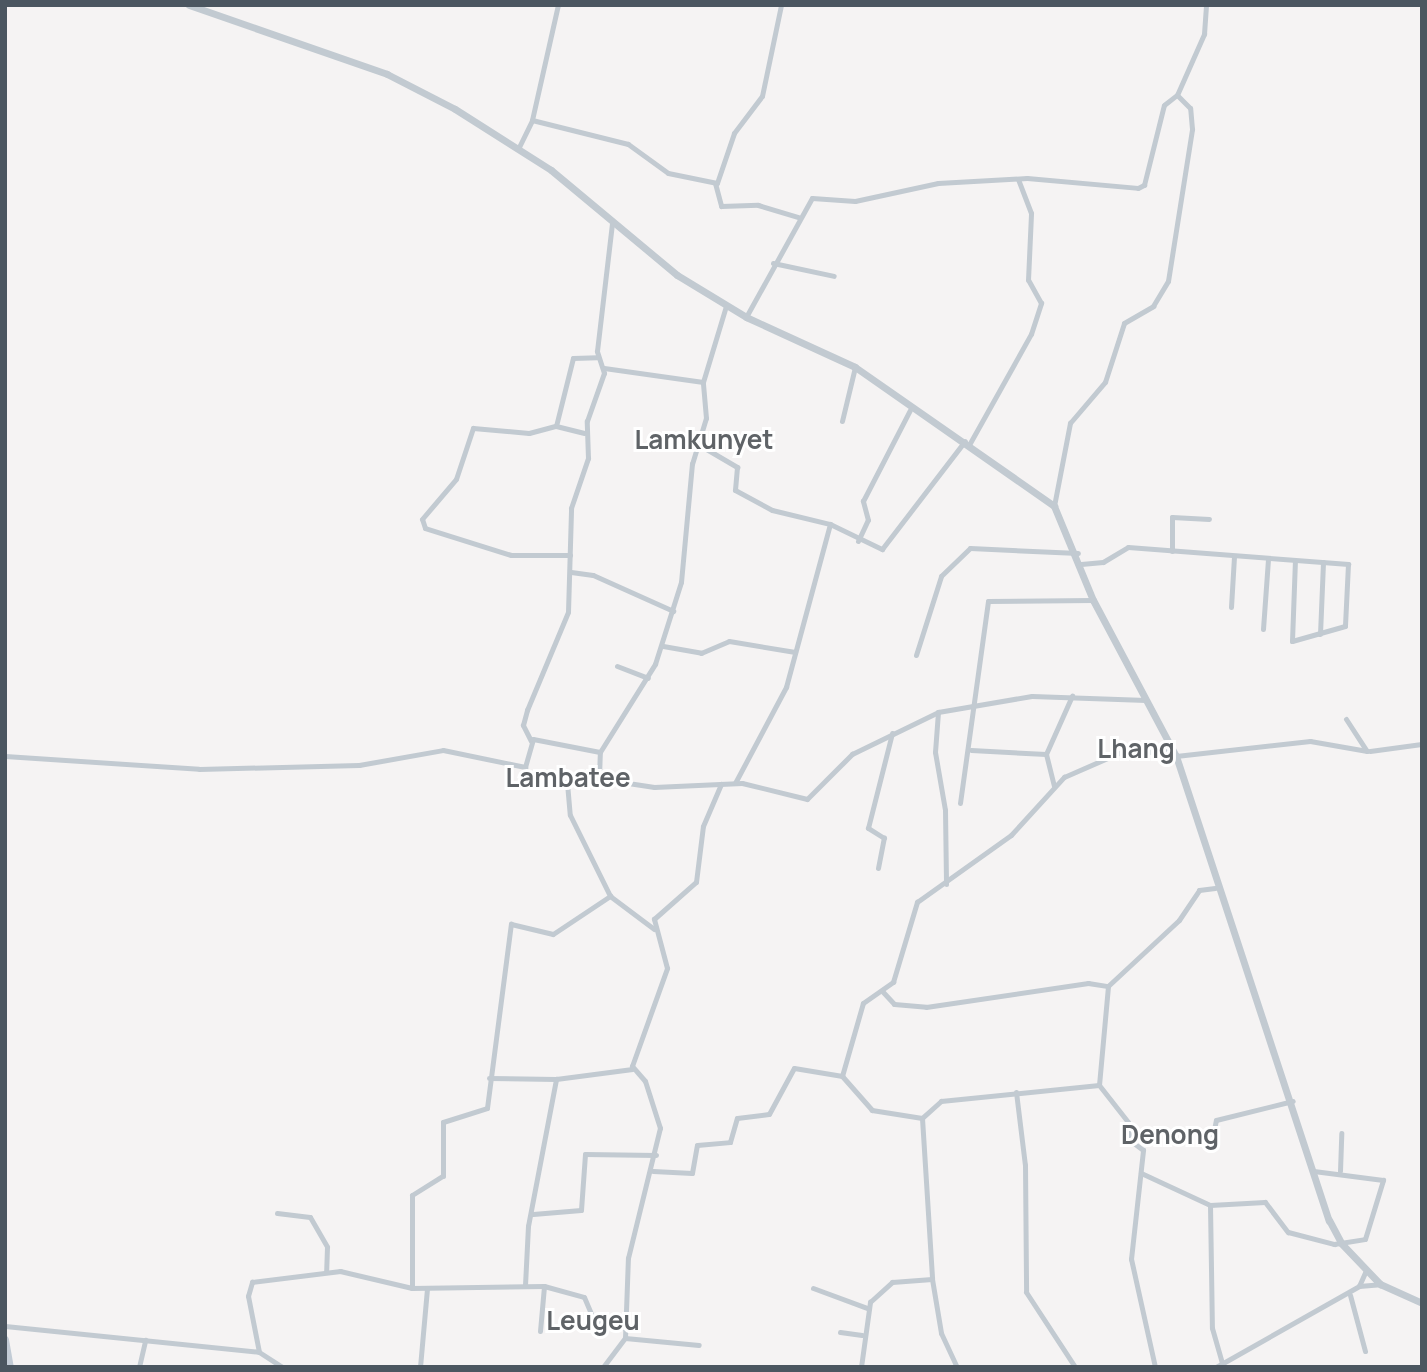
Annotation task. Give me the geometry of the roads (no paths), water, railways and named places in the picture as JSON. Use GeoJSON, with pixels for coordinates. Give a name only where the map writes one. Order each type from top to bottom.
{"type":"FeatureCollection","features":[{"type":"Feature","properties":{"kind":"main road"},"geometry":{"type":"LineString","coordinates":[[5,1340],[10,1367]]}},
{"type":"Feature","properties":{"kind":"street"},"geometry":{"type":"LineString","coordinates":[[189,5],[387,74],[519,148],[612,223],[726,306],[855,367],[910,410],[968,442],[1054,506],[1078,553],[1093,600],[1149,700],[1175,753],[1215,888],[1293,1101],[1314,1171],[1341,1243],[1380,1284],[1422,1303]]}},
{"type":"Feature","properties":{"kind":"street"},"geometry":{"type":"LineString","coordinates":[[519,148],[532,120],[558,5]]}},
{"type":"Feature","properties":{"kind":"street"},"geometry":{"type":"LineString","coordinates":[[781,5],[762,96],[734,133],[715,184],[721,206],[758,205],[798,217]]}},
{"type":"Feature","properties":{"kind":"street"},"geometry":{"type":"LineString","coordinates":[[746,317],[798,217],[816,197],[855,201],[938,183],[1083,178],[1143,187],[1164,105],[1177,95],[1204,34],[1206,5]]}},
{"type":"Feature","properties":{"kind":"street"},"geometry":{"type":"LineString","coordinates":[[1054,506],[1070,423],[1100,391],[1124,323],[1153,306],[1168,281],[1192,129],[1190,108],[1177,95]]}},
{"type":"Feature","properties":{"kind":"street"},"geometry":{"type":"LineString","coordinates":[[532,120],[628,144],[668,173],[715,184]]}},
{"type":"Feature","properties":{"kind":"street"},"geometry":{"type":"LineString","coordinates":[[695,443],[737,467],[735,490],[772,510],[830,524],[858,541],[887,548],[968,442],[1031,334],[1041,303],[1028,280],[1031,213],[1018,180]]}},
{"type":"Feature","properties":{"kind":"street"},"geometry":{"type":"LineString","coordinates":[[612,223],[597,357],[604,368],[703,382]]}},
{"type":"Feature","properties":{"kind":"street"},"geometry":{"type":"LineString","coordinates":[[773,263],[834,276]]}},
{"type":"Feature","properties":{"kind":"street"},"geometry":{"type":"LineString","coordinates":[[599,777],[600,752],[648,678],[663,646],[673,611],[691,533],[695,443],[706,418],[703,382],[726,306]]}},
{"type":"Feature","properties":{"kind":"street"},"geometry":{"type":"LineString","coordinates":[[556,426],[572,358],[597,357]]}},
{"type":"Feature","properties":{"kind":"street"},"geometry":{"type":"LineString","coordinates":[[842,421],[855,367]]}},
{"type":"Feature","properties":{"kind":"street"},"geometry":{"type":"LineString","coordinates":[[604,368],[584,433],[588,458],[571,508],[568,612],[523,724],[531,741],[525,767],[529,783],[567,783],[599,777],[654,788],[735,783],[812,797],[852,754],[938,712],[973,703],[1072,696],[1149,700]]}},
{"type":"Feature","properties":{"kind":"street"},"geometry":{"type":"LineString","coordinates":[[858,541],[868,520],[863,501],[910,410]]}},
{"type":"Feature","properties":{"kind":"street"},"geometry":{"type":"LineString","coordinates":[[570,555],[511,555],[446,536],[421,522],[461,471],[473,428],[529,433],[556,426],[584,433]]}},
{"type":"Feature","properties":{"kind":"street"},"geometry":{"type":"LineString","coordinates":[[1172,551],[1172,517],[1209,519]]}},
{"type":"Feature","properties":{"kind":"street"},"geometry":{"type":"LineString","coordinates":[[735,783],[784,693],[830,524]]}},
{"type":"Feature","properties":{"kind":"street"},"geometry":{"type":"LineString","coordinates":[[916,655],[941,576],[970,548],[1078,553]]}},
{"type":"Feature","properties":{"kind":"street"},"geometry":{"type":"LineString","coordinates":[[1082,564],[1103,562],[1117,550],[1172,551],[1350,565],[1349,618],[1320,634],[1292,641],[1295,561]]}},
{"type":"Feature","properties":{"kind":"street"},"geometry":{"type":"LineString","coordinates":[[1231,607],[1234,556]]}},
{"type":"Feature","properties":{"kind":"street"},"geometry":{"type":"LineString","coordinates":[[1263,629],[1268,559]]}},
{"type":"Feature","properties":{"kind":"street"},"geometry":{"type":"LineString","coordinates":[[1320,634],[1323,562]]}},
{"type":"Feature","properties":{"kind":"street"},"geometry":{"type":"LineString","coordinates":[[571,572],[593,575],[673,611]]}},
{"type":"Feature","properties":{"kind":"street"},"geometry":{"type":"LineString","coordinates":[[960,803],[971,750],[973,703],[990,598],[1093,600]]}},
{"type":"Feature","properties":{"kind":"street"},"geometry":{"type":"LineString","coordinates":[[663,646],[701,653],[725,641],[795,652]]}},
{"type":"Feature","properties":{"kind":"street"},"geometry":{"type":"LineString","coordinates":[[617,666],[648,678]]}},
{"type":"Feature","properties":{"kind":"street"},"geometry":{"type":"LineString","coordinates":[[1054,786],[1046,754],[1072,696]]}},
{"type":"Feature","properties":{"kind":"street"},"geometry":{"type":"LineString","coordinates":[[938,712],[935,765],[945,810],[946,884]]}},
{"type":"Feature","properties":{"kind":"street"},"geometry":{"type":"LineString","coordinates":[[842,1076],[863,1003],[883,992],[898,969],[913,905],[1011,835],[1054,786],[1119,753],[1175,753],[1310,741],[1367,751],[1346,719]]}},
{"type":"Feature","properties":{"kind":"street"},"geometry":{"type":"LineString","coordinates":[[878,868],[884,838],[868,828],[892,733]]}},
{"type":"Feature","properties":{"kind":"street"},"geometry":{"type":"LineString","coordinates":[[531,741],[600,752]]}},
{"type":"Feature","properties":{"kind":"street"},"geometry":{"type":"LineString","coordinates":[[1370,751],[1422,744]]}},
{"type":"Feature","properties":{"kind":"street"},"geometry":{"type":"LineString","coordinates":[[5,756],[199,769],[359,765],[443,750],[525,767]]}},
{"type":"Feature","properties":{"kind":"street"},"geometry":{"type":"LineString","coordinates":[[971,750],[1046,754]]}},
{"type":"Feature","properties":{"kind":"street"},"geometry":{"type":"LineString","coordinates":[[567,783],[570,815],[610,896],[654,929]]}},
{"type":"Feature","properties":{"kind":"street"},"geometry":{"type":"LineString","coordinates":[[632,1069],[667,968],[654,929],[657,914],[695,882],[703,827],[722,784]]}},
{"type":"Feature","properties":{"kind":"street"},"geometry":{"type":"LineString","coordinates":[[1155,1367],[1131,1259],[1143,1150],[1131,1141],[1128,1122],[1099,1086],[1108,986],[1179,920],[1199,890],[1215,888]]}},
{"type":"Feature","properties":{"kind":"street"},"geometry":{"type":"LineString","coordinates":[[412,1288],[412,1195],[443,1176],[443,1122],[484,1113],[511,924],[553,934],[610,896]]}},
{"type":"Feature","properties":{"kind":"street"},"geometry":{"type":"LineString","coordinates":[[883,992],[894,1004],[926,1007],[1088,983],[1108,986]]}},
{"type":"Feature","properties":{"kind":"street"},"geometry":{"type":"LineString","coordinates":[[653,1171],[692,1173],[696,1144],[730,1142],[737,1118],[769,1114],[794,1068],[842,1076],[872,1110],[922,1118]]}},
{"type":"Feature","properties":{"kind":"street"},"geometry":{"type":"LineString","coordinates":[[489,1078],[556,1079],[632,1069],[643,1078],[659,1121],[656,1155],[628,1258],[625,1338],[603,1367]]}},
{"type":"Feature","properties":{"kind":"street"},"geometry":{"type":"LineString","coordinates":[[525,1285],[533,1214],[556,1079]]}},
{"type":"Feature","properties":{"kind":"street"},"geometry":{"type":"LineString","coordinates":[[957,1367],[941,1333],[932,1279],[922,1118],[936,1102],[1016,1092],[1099,1086]]}},
{"type":"Feature","properties":{"kind":"street"},"geometry":{"type":"LineString","coordinates":[[1016,1092],[1025,1165],[1026,1292],[1075,1367]]}},
{"type":"Feature","properties":{"kind":"street"},"geometry":{"type":"LineString","coordinates":[[1213,1135],[1216,1120],[1293,1101]]}},
{"type":"Feature","properties":{"kind":"street"},"geometry":{"type":"LineString","coordinates":[[1340,1171],[1341,1133]]}},
{"type":"Feature","properties":{"kind":"street"},"geometry":{"type":"LineString","coordinates":[[533,1214],[581,1210],[585,1154],[656,1155]]}},
{"type":"Feature","properties":{"kind":"street"},"geometry":{"type":"LineString","coordinates":[[1141,1173],[1210,1205],[1265,1202],[1288,1232],[1341,1243],[1367,1237],[1384,1182],[1340,1171],[1314,1171]]}},
{"type":"Feature","properties":{"kind":"street"},"geometry":{"type":"LineString","coordinates":[[1210,1205],[1212,1328],[1219,1365],[1350,1295],[1359,1286],[1366,1270]]}},
{"type":"Feature","properties":{"kind":"street"},"geometry":{"type":"LineString","coordinates":[[277,1213],[310,1217],[327,1247],[326,1272]]}},
{"type":"Feature","properties":{"kind":"street"},"geometry":{"type":"LineString","coordinates":[[259,1352],[248,1296],[252,1282],[326,1272],[412,1288],[544,1286],[584,1297],[594,1321],[625,1328]]}},
{"type":"Feature","properties":{"kind":"street"},"geometry":{"type":"LineString","coordinates":[[861,1367],[862,1335],[867,1308],[892,1283],[932,1279]]}},
{"type":"Feature","properties":{"kind":"street"},"geometry":{"type":"LineString","coordinates":[[1359,1286],[1380,1284]]}},
{"type":"Feature","properties":{"kind":"street"},"geometry":{"type":"LineString","coordinates":[[540,1331],[544,1286]]}},
{"type":"Feature","properties":{"kind":"street"},"geometry":{"type":"LineString","coordinates":[[420,1367],[426,1288]]}},
{"type":"Feature","properties":{"kind":"street"},"geometry":{"type":"LineString","coordinates":[[813,1289],[867,1308]]}},
{"type":"Feature","properties":{"kind":"street"},"geometry":{"type":"LineString","coordinates":[[1350,1295],[1365,1352]]}},
{"type":"Feature","properties":{"kind":"street"},"geometry":{"type":"LineString","coordinates":[[5,1326],[259,1352],[282,1367]]}},
{"type":"Feature","properties":{"kind":"street"},"geometry":{"type":"LineString","coordinates":[[840,1332],[862,1335]]}},
{"type":"Feature","properties":{"kind":"street"},"geometry":{"type":"LineString","coordinates":[[625,1338],[699,1345]]}},
{"type":"Feature","properties":{"kind":"street"},"geometry":{"type":"LineString","coordinates":[[139,1367],[145,1340]]}},
{"type":"Feature","properties":{"kind":"district","name":"Lamkunyet"},"geometry":{"type":"Point","coordinates":[704,440]}},
{"type":"Feature","properties":{"kind":"district","name":"Lhang"},"geometry":{"type":"Point","coordinates":[1136,749]}},
{"type":"Feature","properties":{"kind":"district","name":"Lambatee"},"geometry":{"type":"Point","coordinates":[568,778]}},
{"type":"Feature","properties":{"kind":"district","name":"Denong"},"geometry":{"type":"Point","coordinates":[1170,1135]}},
{"type":"Feature","properties":{"kind":"district","name":"Leugeu"},"geometry":{"type":"Point","coordinates":[593,1321]}}]}
